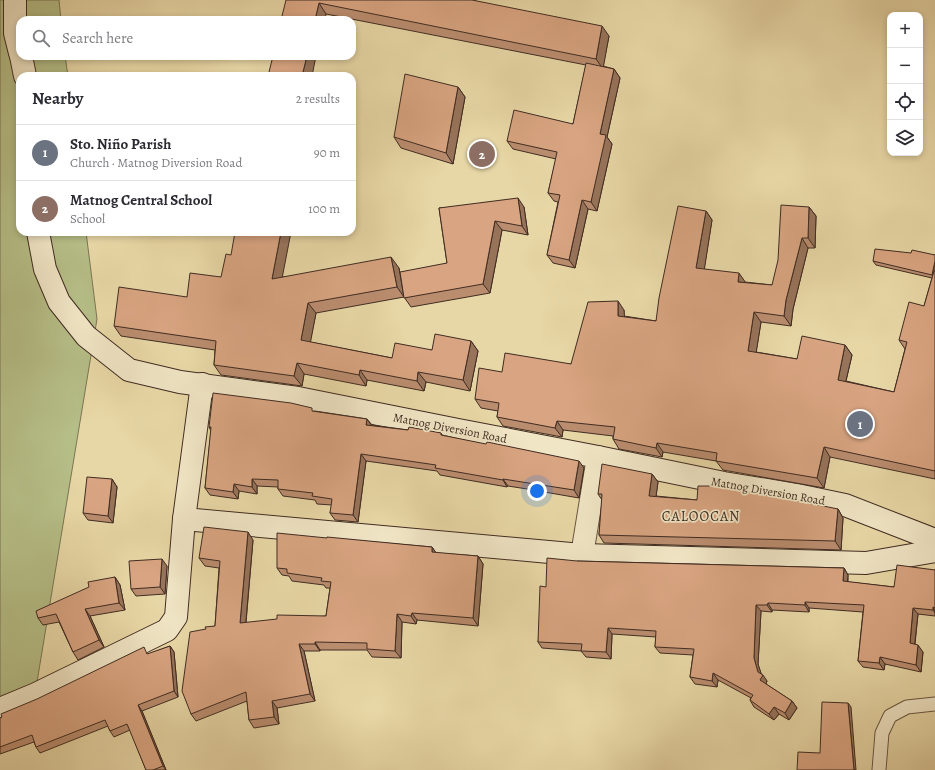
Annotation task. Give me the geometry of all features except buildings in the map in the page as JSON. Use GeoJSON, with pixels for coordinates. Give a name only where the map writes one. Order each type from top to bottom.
{"type":"FeatureCollection","features":[{"type":"Feature","properties":{"kind":"street"},"geometry":{"type":"LineString","coordinates":[[15,0],[16,37]]}},
{"type":"Feature","properties":{"kind":"street"},"geometry":{"type":"LineString","coordinates":[[22,60],[24,72]]}},
{"type":"Feature","properties":{"kind":"street","name":"Matnog Diversion Road"},"geometry":{"type":"LineString","coordinates":[[39,236],[46,269],[59,302],[86,336],[129,370],[180,382],[298,398],[724,483],[797,495],[845,505],[935,540]]}},
{"type":"Feature","properties":{"kind":"street"},"geometry":{"type":"LineString","coordinates":[[0,710],[167,630],[176,616],[184,519],[202,384]]}},
{"type":"Feature","properties":{"kind":"street"},"geometry":{"type":"LineString","coordinates":[[582,555],[598,457]]}},
{"type":"Feature","properties":{"kind":"street"},"geometry":{"type":"LineString","coordinates":[[184,519],[582,555],[866,563],[935,551]]}},
{"type":"Feature","properties":{"kind":"lane"},"geometry":{"type":"LineString","coordinates":[[879,770],[882,734],[890,716],[907,707],[935,704]]}},
{"type":"Feature","properties":{"kind":"green space"},"geometry":{"type":"Polygon","coordinates":[[[0,0],[59,0],[61,16],[16,16],[16,60],[66,60],[67,72],[16,72],[16,236],[87,236],[97,319],[36,688],[0,698],[0,0]]]}},
{"type":"Feature","properties":{"kind":"place","name":"Matnog Central School"},"geometry":{"type":"Point","coordinates":[482,154]}},
{"type":"Feature","properties":{"kind":"place","name":"Sto. Niño Parish"},"geometry":{"type":"Point","coordinates":[860,424]}},
{"type":"Feature","properties":{"kind":"district","name":"CALOOCAN"},"geometry":{"type":"Point","coordinates":[701,516]}}]}
